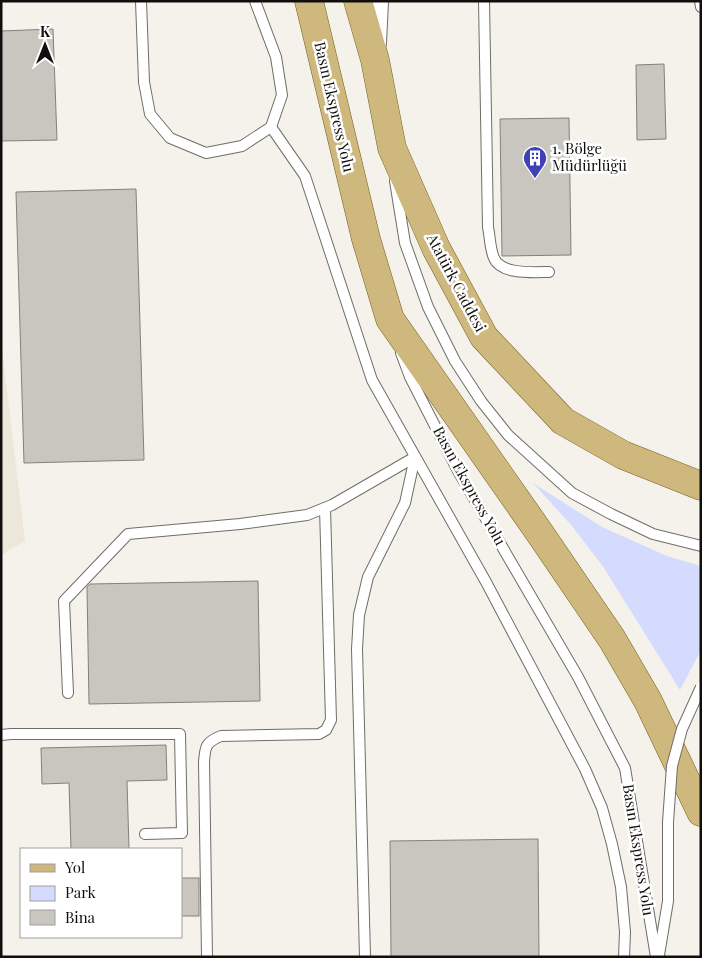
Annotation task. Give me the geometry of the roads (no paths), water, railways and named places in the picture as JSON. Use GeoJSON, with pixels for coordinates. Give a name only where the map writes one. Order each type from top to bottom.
{"type":"FeatureCollection","features":[{"type":"Feature","properties":{"kind":"main road","name":"Basın Ekspress Yolu"},"geometry":{"type":"LineString","coordinates":[[309,1],[366,240],[390,319]]}},
{"type":"Feature","properties":{"kind":"main road"},"geometry":{"type":"LineString","coordinates":[[358,1],[375,60]]}},
{"type":"Feature","properties":{"kind":"main road","name":"Atatürk Caddesi"},"geometry":{"type":"LineString","coordinates":[[375,60],[392,148],[436,248],[484,336],[563,421],[623,456],[701,486]]}},
{"type":"Feature","properties":{"kind":"main road"},"geometry":{"type":"LineString","coordinates":[[390,319],[612,639],[648,701],[701,812]]}},
{"type":"Feature","properties":{"kind":"street"},"geometry":{"type":"LineString","coordinates":[[375,60],[378,1]]}},
{"type":"Feature","properties":{"kind":"lane"},"geometry":{"type":"LineString","coordinates":[[141,1],[144,82],[150,114],[170,138],[206,153],[242,146],[271,127],[282,95],[276,56],[254,1]]}},
{"type":"Feature","properties":{"kind":"lane"},"geometry":{"type":"LineString","coordinates":[[484,1],[488,227],[491,248],[495,261],[505,268],[521,272],[549,272]]}},
{"type":"Feature","properties":{"kind":"lane"},"geometry":{"type":"LineString","coordinates":[[700,1],[701,7]]}},
{"type":"Feature","properties":{"kind":"lane"},"geometry":{"type":"LineString","coordinates":[[271,127],[305,176],[372,380],[486,582],[585,770],[602,808],[621,887],[625,932],[624,957]]}},
{"type":"Feature","properties":{"kind":"lane"},"geometry":{"type":"LineString","coordinates":[[392,148],[397,195],[408,252],[428,307],[456,361],[481,401],[508,435],[572,493],[653,534],[701,546]]}},
{"type":"Feature","properties":{"kind":"lane","name":"Basın Ekspress Yolu"},"geometry":{"type":"LineString","coordinates":[[390,319],[410,377],[458,472],[578,677],[625,768],[657,957]]}},
{"type":"Feature","properties":{"kind":"lane"},"geometry":{"type":"LineString","coordinates":[[68,693],[64,601],[128,534],[240,524],[307,515],[332,505],[415,457]]}},
{"type":"Feature","properties":{"kind":"lane"},"geometry":{"type":"LineString","coordinates":[[365,957],[357,658],[359,615],[368,577],[405,503],[415,457]]}},
{"type":"Feature","properties":{"kind":"lane"},"geometry":{"type":"LineString","coordinates":[[207,957],[205,749],[210,740],[221,736],[319,734],[326,730],[331,720],[325,508]]}},
{"type":"Feature","properties":{"kind":"lane"},"geometry":{"type":"LineString","coordinates":[[657,957],[668,901],[668,822],[672,766],[682,729],[701,686]]}},
{"type":"Feature","properties":{"kind":"lane"},"geometry":{"type":"LineString","coordinates":[[1,735],[180,734],[182,833],[145,834]]}},
{"type":"Feature","properties":{"kind":"place","name":"1. Bölge Müdürlüğü"},"geometry":{"type":"Point","coordinates":[535,179]}}]}
